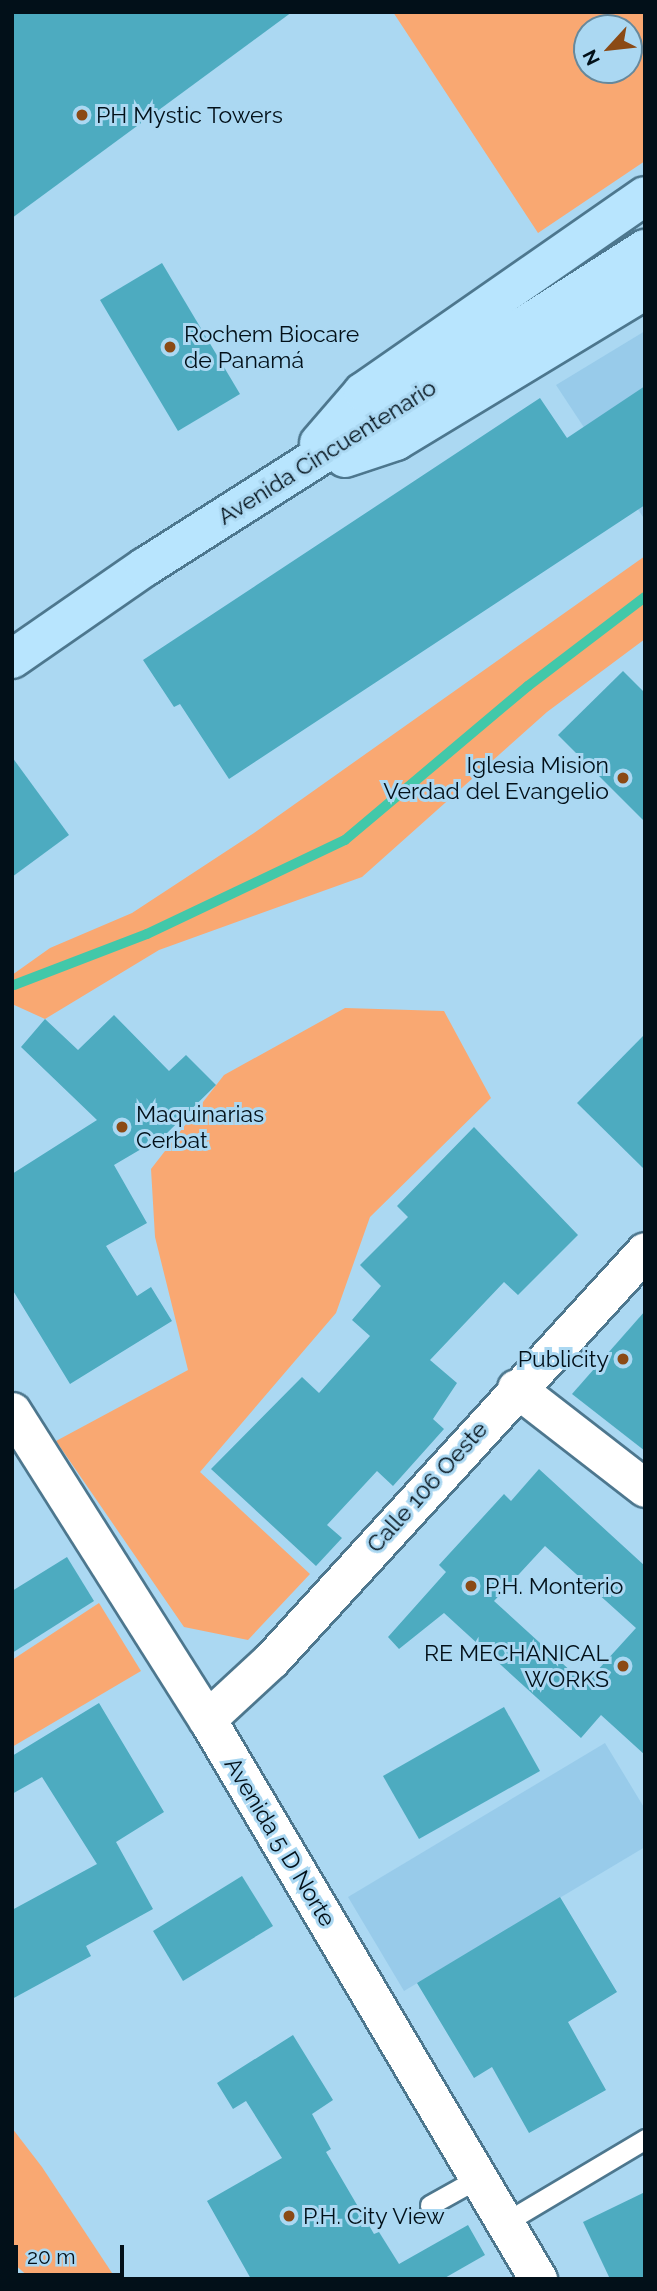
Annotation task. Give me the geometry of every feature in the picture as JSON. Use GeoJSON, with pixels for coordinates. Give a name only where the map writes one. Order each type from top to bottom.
{"type":"FeatureCollection","features":[{"type":"Feature","properties":{"kind":"main road"},"geometry":{"type":"LineString","coordinates":[[290,476],[363,392],[645,196]]}},
{"type":"Feature","properties":{"kind":"main road","name":"Avenida Cincuentenario"},"geometry":{"type":"LineString","coordinates":[[12,659],[145,567],[645,249]]}},
{"type":"Feature","properties":{"kind":"main road"},"geometry":{"type":"LineString","coordinates":[[290,476],[396,441],[645,290]]}},
{"type":"Feature","properties":{"kind":"street","name":"Calle 106 Oeste"},"geometry":{"type":"LineString","coordinates":[[207,1719],[271,1660],[516,1388],[645,1251]]}},
{"type":"Feature","properties":{"kind":"street"},"geometry":{"type":"LineString","coordinates":[[516,1388],[645,1489]]}},
{"type":"Feature","properties":{"kind":"street","name":"Avenida 5 D Norte"},"geometry":{"type":"LineString","coordinates":[[12,1411],[207,1719],[538,2279]]}},
{"type":"Feature","properties":{"kind":"lane"},"geometry":{"type":"LineString","coordinates":[[506,2222],[645,2139]]}},
{"type":"Feature","properties":{"kind":"lane"},"geometry":{"type":"LineString","coordinates":[[430,2205],[480,2177]]}},
{"type":"Feature","properties":{"kind":"shaded area"},"geometry":{"type":"Polygon","coordinates":[[[393,12],[645,12],[645,161],[538,233],[393,12]]]}},
{"type":"Feature","properties":{"kind":"shaded area"},"geometry":{"type":"Polygon","coordinates":[[[645,331],[645,520],[556,385],[645,331]]]}},
{"type":"Feature","properties":{"kind":"shaded area"},"geometry":{"type":"Polygon","coordinates":[[[645,556],[645,639],[547,712],[362,877],[159,950],[45,1019],[12,1004],[12,975],[50,948],[132,913],[254,833],[645,556]]]}},
{"type":"Feature","properties":{"kind":"shaded area"},"geometry":{"type":"Polygon","coordinates":[[[345,1008],[444,1011],[491,1098],[370,1217],[336,1313],[200,1472],[310,1574],[248,1640],[184,1627],[56,1441],[188,1370],[155,1237],[151,1169],[224,1075],[345,1008]]]}},
{"type":"Feature","properties":{"kind":"shaded area"},"geometry":{"type":"Polygon","coordinates":[[[99,1603],[141,1671],[12,1747],[12,1660],[99,1603]]]}},
{"type":"Feature","properties":{"kind":"shaded area"},"geometry":{"type":"Polygon","coordinates":[[[605,1743],[645,1809],[645,1847],[404,1991],[348,1897],[605,1743]]]}},
{"type":"Feature","properties":{"kind":"shaded area"},"geometry":{"type":"Polygon","coordinates":[[[12,2128],[42,2167],[116,2279],[31,2279],[12,2262],[12,2128]]]}},
{"type":"Feature","properties":{"kind":"building","name":"PH Mystic Towers"},"geometry":{"type":"Polygon","coordinates":[[[12,12],[292,12],[12,218],[12,12]]]}},
{"type":"Feature","properties":{"kind":"building","name":"Rochem Biocare de Panamá"},"geometry":{"type":"Polygon","coordinates":[[[162,263],[240,394],[178,431],[100,300],[162,263]]]}},
{"type":"Feature","properties":{"kind":"building"},"geometry":{"type":"Polygon","coordinates":[[[645,386],[645,505],[229,779],[180,704],[174,707],[143,660],[540,398],[567,438],[645,386]]]}},
{"type":"Feature","properties":{"kind":"building","name":"Iglesia Mision Verdad del Evangelio"},"geometry":{"type":"Polygon","coordinates":[[[623,671],[645,693],[645,822],[558,735],[623,671]]]}},
{"type":"Feature","properties":{"kind":"building"},"geometry":{"type":"Polygon","coordinates":[[[12,757],[69,835],[12,877],[12,757]]]}},
{"type":"Feature","properties":{"kind":"building"},"geometry":{"type":"Polygon","coordinates":[[[114,1015],[169,1071],[186,1055],[216,1085],[165,1135],[114,1165],[147,1223],[106,1246],[137,1296],[151,1287],[172,1321],[70,1384],[12,1289],[12,1174],[97,1120],[21,1047],[45,1019],[78,1050],[114,1015]]]}},
{"type":"Feature","properties":{"kind":"building"},"geometry":{"type":"Polygon","coordinates":[[[645,1034],[645,1170],[577,1103],[645,1034]]]}},
{"type":"Feature","properties":{"kind":"building"},"geometry":{"type":"Polygon","coordinates":[[[474,1127],[578,1235],[518,1295],[504,1282],[430,1360],[457,1383],[433,1419],[444,1429],[393,1486],[377,1471],[327,1525],[342,1538],[316,1566],[211,1469],[302,1377],[319,1393],[370,1336],[352,1320],[381,1286],[360,1265],[408,1217],[397,1206],[474,1127]]]}},
{"type":"Feature","properties":{"kind":"building","name":"Publicity"},"geometry":{"type":"Polygon","coordinates":[[[645,1311],[645,1451],[572,1394],[645,1311]]]}},
{"type":"Feature","properties":{"kind":"building","name":"P.H. Monterio"},"geometry":{"type":"Polygon","coordinates":[[[539,1469],[645,1566],[645,1755],[601,1715],[581,1738],[444,1613],[399,1649],[388,1637],[446,1572],[439,1565],[504,1494],[511,1501],[539,1469]],[[545,1546],[494,1601],[585,1684],[636,1628],[545,1546]]]}},
{"type":"Feature","properties":{"kind":"building"},"geometry":{"type":"Polygon","coordinates":[[[67,1557],[94,1601],[12,1653],[12,1591],[67,1557]]]}},
{"type":"Feature","properties":{"kind":"building"},"geometry":{"type":"Polygon","coordinates":[[[99,1703],[164,1812],[116,1842],[153,1909],[86,1946],[91,1956],[12,1999],[12,1910],[97,1864],[42,1777],[12,1794],[12,1756],[99,1703]]]}},
{"type":"Feature","properties":{"kind":"building"},"geometry":{"type":"Polygon","coordinates":[[[504,1707],[540,1771],[419,1839],[383,1776],[504,1707]]]}},
{"type":"Feature","properties":{"kind":"building"},"geometry":{"type":"Polygon","coordinates":[[[242,1876],[273,1926],[183,1981],[153,1931],[242,1876]]]}},
{"type":"Feature","properties":{"kind":"building"},"geometry":{"type":"Polygon","coordinates":[[[560,1897],[617,1992],[568,2022],[606,2090],[529,2133],[492,2067],[474,2078],[417,1983],[560,1897]]]}},
{"type":"Feature","properties":{"kind":"building"},"geometry":{"type":"Polygon","coordinates":[[[293,2035],[333,2100],[312,2114],[331,2149],[326,2152],[374,2234],[379,2232],[399,2264],[468,2225],[485,2255],[443,2279],[251,2279],[207,2201],[282,2158],[246,2101],[233,2109],[217,2083],[293,2035]]]}},
{"type":"Feature","properties":{"kind":"building"},"geometry":{"type":"Polygon","coordinates":[[[645,2192],[645,2279],[610,2279],[583,2222],[645,2192]]]}},
{"type":"Feature","properties":{"kind":"waterway"},"geometry":{"type":"LineString","coordinates":[[14,985],[147,934],[345,840],[528,686],[645,597]]}},
{"type":"Feature","properties":{"kind":"place","name":"PH Mystic Towers"},"geometry":{"type":"Point","coordinates":[82,115]}},
{"type":"Feature","properties":{"kind":"place","name":"Rochem Biocare de Panamá"},"geometry":{"type":"Point","coordinates":[170,347]}},
{"type":"Feature","properties":{"kind":"place","name":"Iglesia Mision Verdad del Evangelio"},"geometry":{"type":"Point","coordinates":[623,778]}},
{"type":"Feature","properties":{"kind":"place","name":"Maquinarias Cerbat"},"geometry":{"type":"Point","coordinates":[122,1127]}},
{"type":"Feature","properties":{"kind":"place","name":"Publicity"},"geometry":{"type":"Point","coordinates":[623,1359]}},
{"type":"Feature","properties":{"kind":"place","name":"P.H. Monterio"},"geometry":{"type":"Point","coordinates":[471,1586]}},
{"type":"Feature","properties":{"kind":"place","name":"RE MECHANICAL WORKS"},"geometry":{"type":"Point","coordinates":[623,1666]}},
{"type":"Feature","properties":{"kind":"place","name":"P.H. City View"},"geometry":{"type":"Point","coordinates":[289,2216]}}]}
